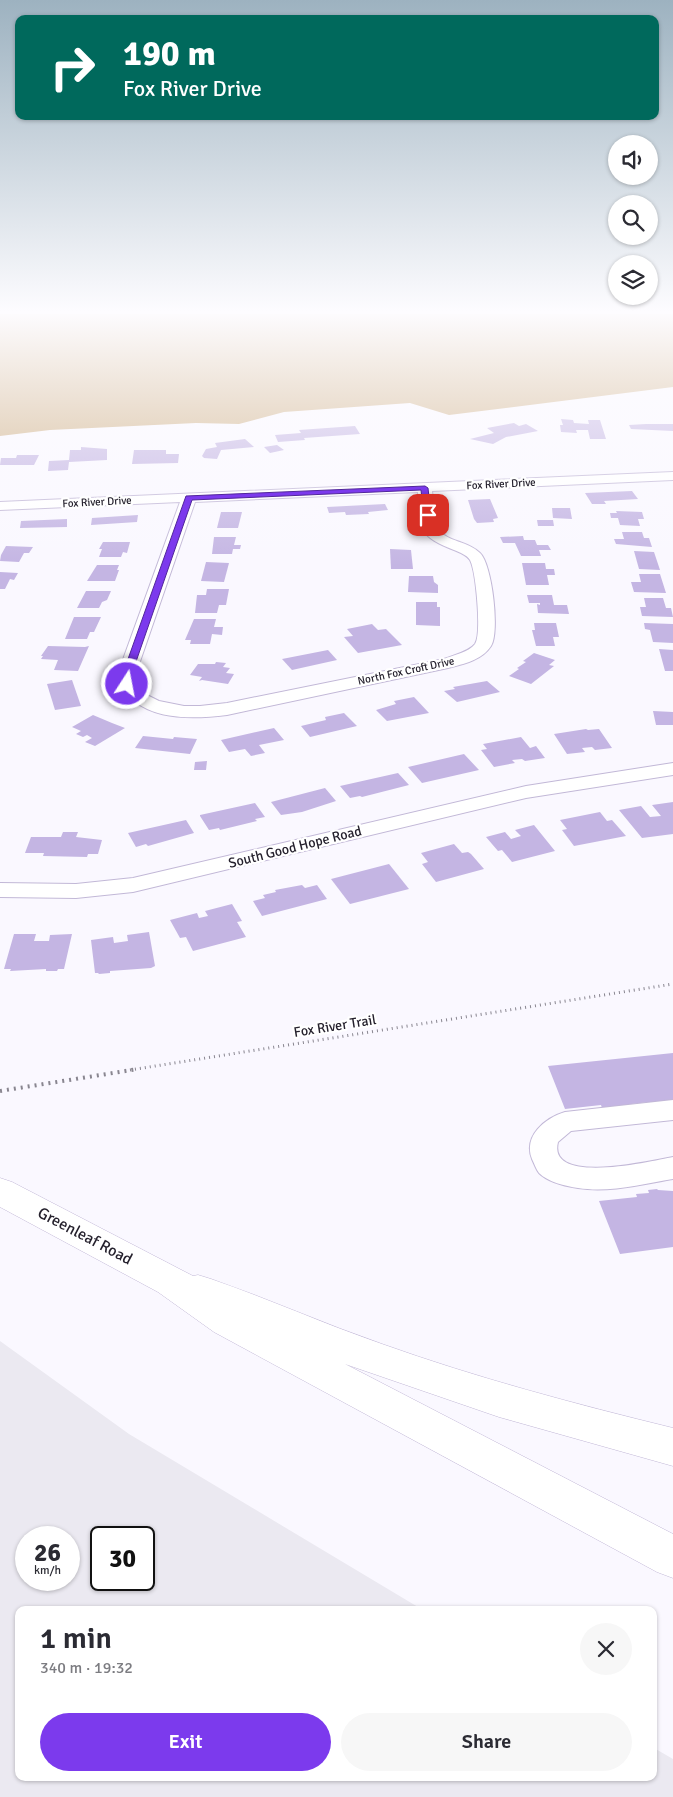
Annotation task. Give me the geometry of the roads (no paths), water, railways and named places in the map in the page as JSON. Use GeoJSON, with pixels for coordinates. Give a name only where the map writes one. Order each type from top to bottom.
{"type":"FeatureCollection","features":[{"type":"Feature","properties":{"kind":"main road","name":"Greenleaf Road"},"geometry":{"type":"LineString","coordinates":[[0,1191],[171,1281]]}},
{"type":"Feature","properties":{"kind":"main road"},"geometry":{"type":"LineString","coordinates":[[171,1281],[247,1307],[395,1366],[590,1426],[673,1448]]}},
{"type":"Feature","properties":{"kind":"main road"},"geometry":{"type":"LineString","coordinates":[[171,1281],[227,1321],[673,1556]]}},
{"type":"Feature","properties":{"kind":"street","name":"Fox River Drive"},"geometry":{"type":"LineString","coordinates":[[0,506],[425,488],[671,481]]}},
{"type":"Feature","properties":{"kind":"street","name":"North Fox Croft Drive"},"geometry":{"type":"LineString","coordinates":[[189,498],[126,676],[127,684],[134,693],[146,702],[176,711],[205,712],[448,663],[467,656],[480,648],[487,636],[481,564],[472,553],[439,538],[429,528],[425,488]]}},
{"type":"Feature","properties":{"kind":"street","name":"South Good Hope Road"},"geometry":{"type":"LineString","coordinates":[[0,890],[76,892],[154,882],[488,800],[587,781],[673,769]]}},
{"type":"Feature","properties":{"kind":"street"},"geometry":{"type":"LineString","coordinates":[[673,1110],[565,1122],[554,1128],[545,1139],[543,1152],[550,1166],[562,1174],[579,1179],[599,1179],[673,1168]]}}]}
